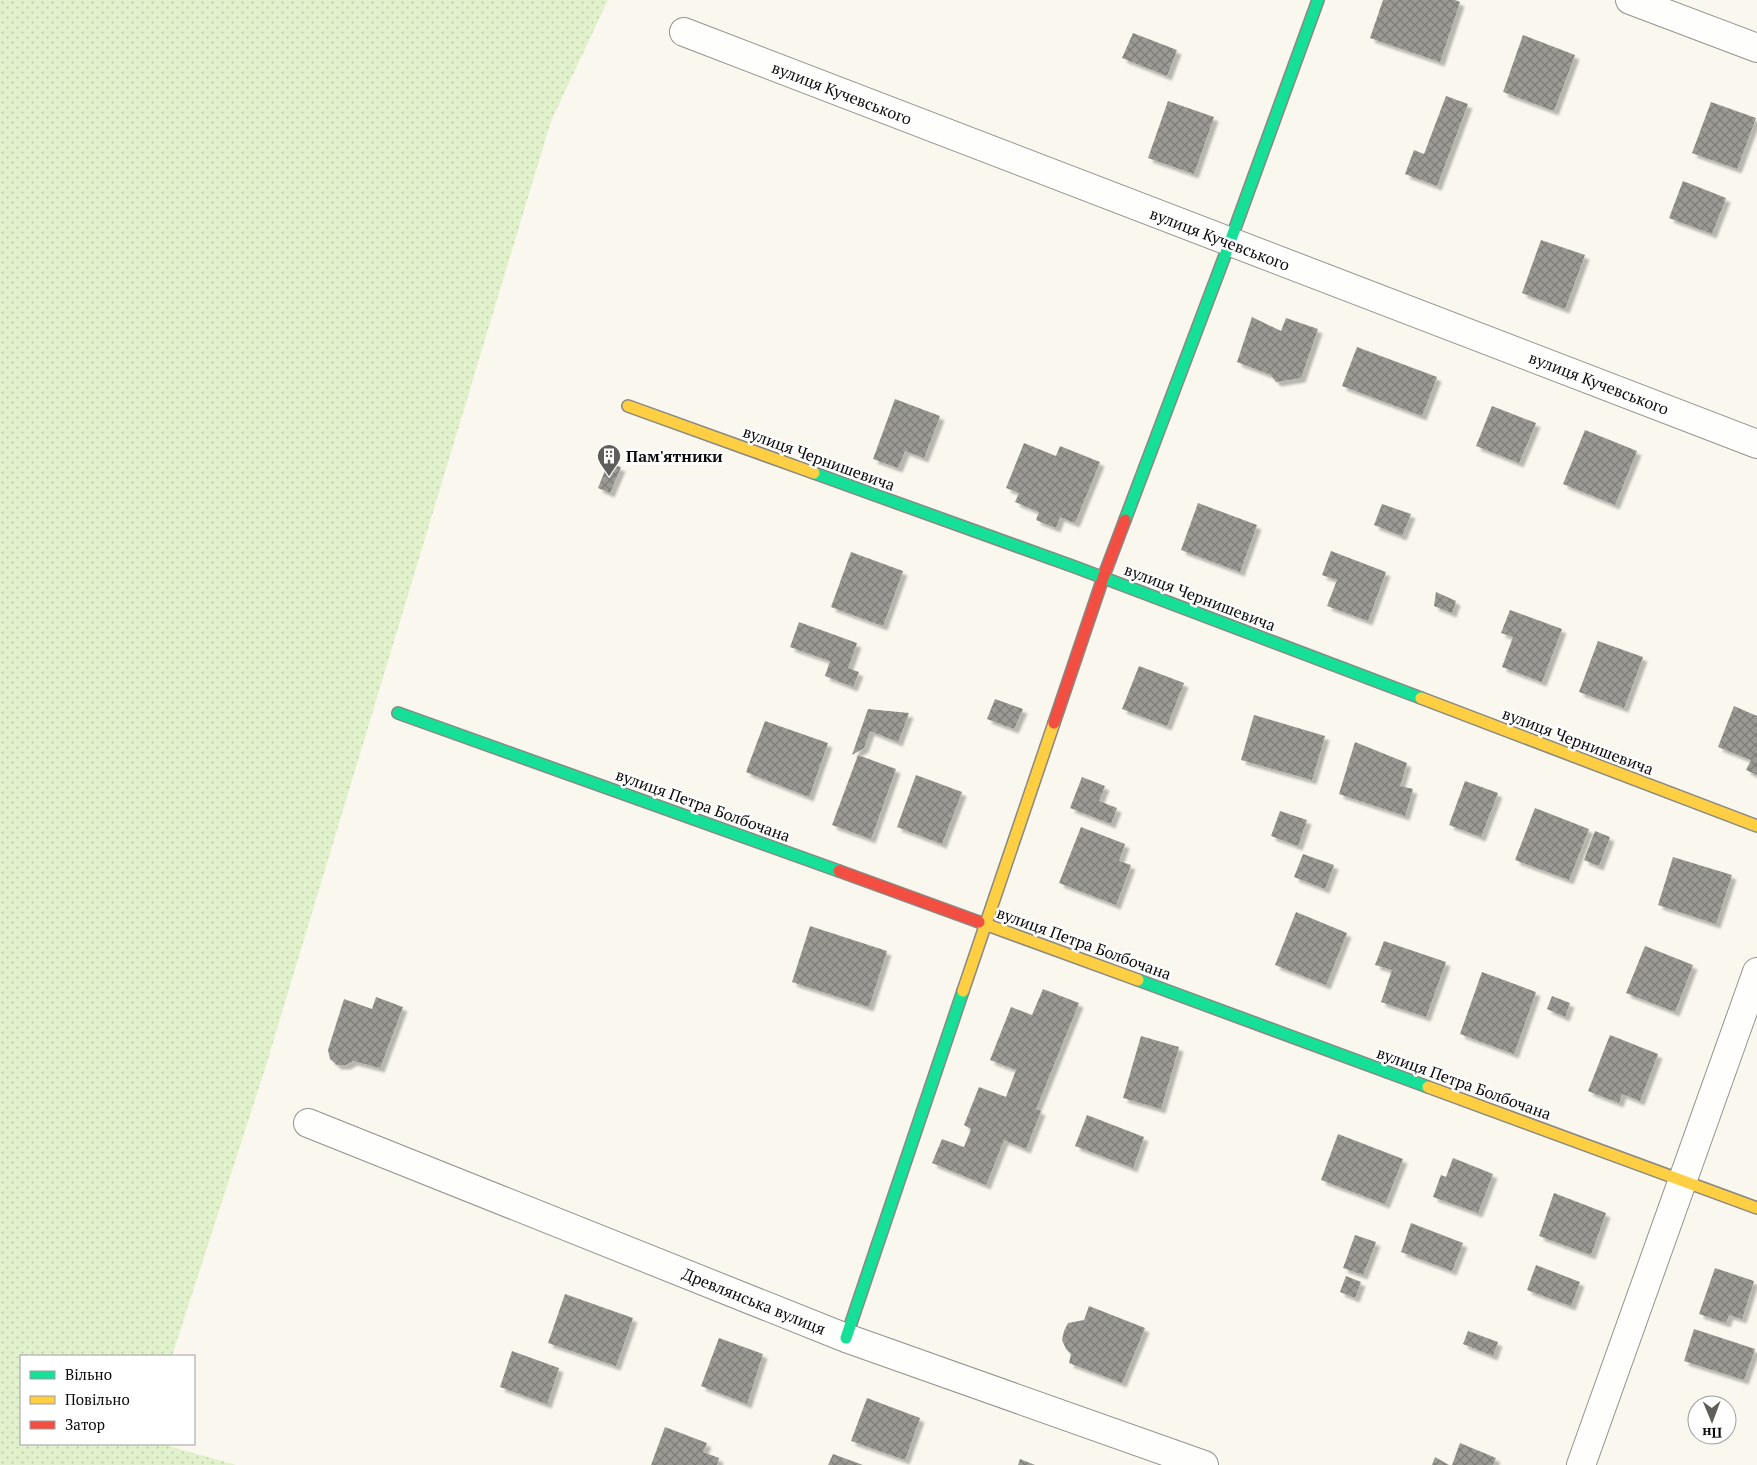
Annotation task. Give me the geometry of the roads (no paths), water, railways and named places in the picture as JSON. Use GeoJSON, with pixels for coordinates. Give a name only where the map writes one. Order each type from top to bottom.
{"type":"FeatureCollection","features":[{"type":"Feature","properties":{"kind":"street"},"geometry":{"type":"LineString","coordinates":[[846,1338],[1103,578],[1230,242],[1318,0]]}},
{"type":"Feature","properties":{"kind":"street"},"geometry":{"type":"LineString","coordinates":[[1630,0],[1757,48]]}},
{"type":"Feature","properties":{"kind":"street","name":"вулиця Кучевського"},"geometry":{"type":"LineString","coordinates":[[684,32],[1757,444]]}},
{"type":"Feature","properties":{"kind":"street","name":"вулиця Чернишевича"},"geometry":{"type":"LineString","coordinates":[[628,406],[1103,578],[1757,826]]}},
{"type":"Feature","properties":{"kind":"street","name":"вулиця Петра Болбочана"},"geometry":{"type":"LineString","coordinates":[[398,713],[985,924],[1757,1208]]}},
{"type":"Feature","properties":{"kind":"street"},"geometry":{"type":"LineString","coordinates":[[1581,1465],[1757,972]]}},
{"type":"Feature","properties":{"kind":"street","name":"Древлянська вулиця"},"geometry":{"type":"LineString","coordinates":[[308,1123],[846,1338],[1204,1465]]}},
{"type":"Feature","properties":{"kind":"place","name":"Пам'ятники"},"geometry":{"type":"Point","coordinates":[609,477]}}]}
